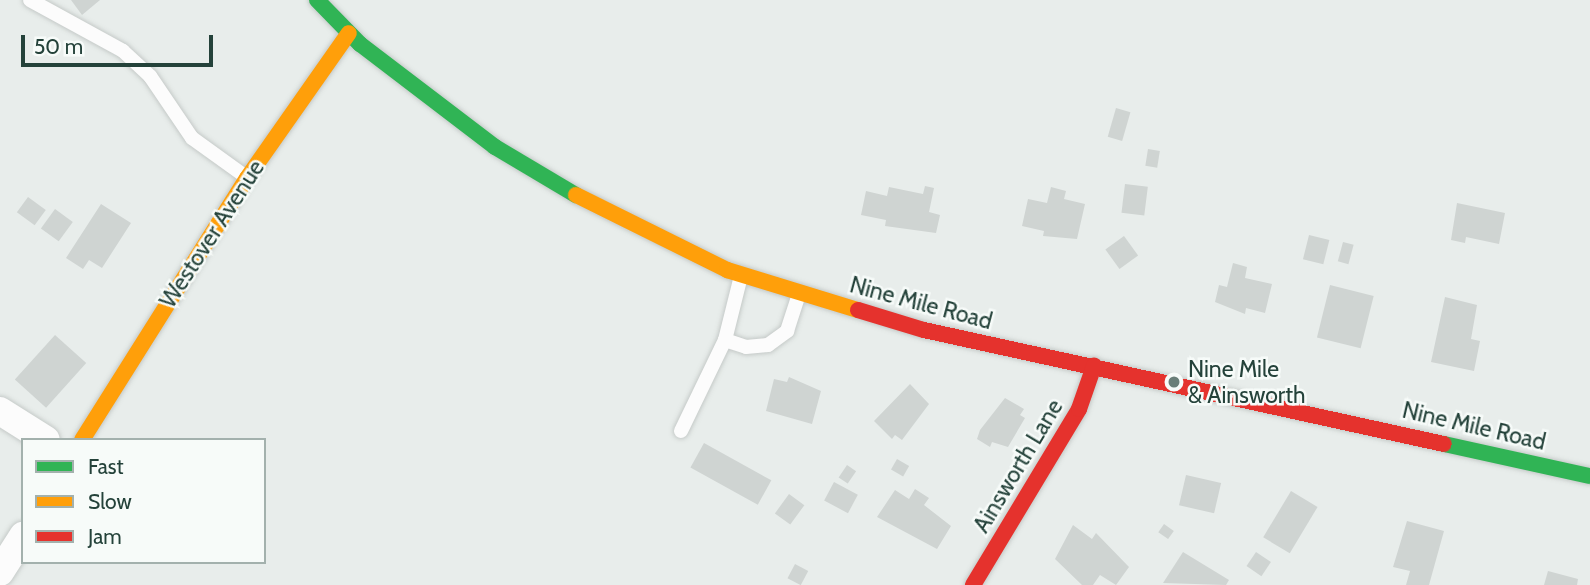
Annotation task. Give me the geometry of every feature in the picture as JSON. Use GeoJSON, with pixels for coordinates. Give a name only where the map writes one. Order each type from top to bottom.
{"type":"FeatureCollection","features":[{"type":"Feature","properties":{"kind":"main road","name":"Nine Mile Road"},"geometry":{"type":"LineString","coordinates":[[317,0],[349,33],[422,95],[563,190],[741,275],[924,330],[1590,475]]}},
{"type":"Feature","properties":{"kind":"main road","name":"Westover Avenue"},"geometry":{"type":"LineString","coordinates":[[83,438],[247,178],[349,33]]}},
{"type":"Feature","properties":{"kind":"main road","name":"Ainsworth Lane"},"geometry":{"type":"LineString","coordinates":[[973,585],[1079,409],[1094,366]]}},
{"type":"Feature","properties":{"kind":"street"},"geometry":{"type":"LineString","coordinates":[[0,411],[43,438]]}},
{"type":"Feature","properties":{"kind":"street"},"geometry":{"type":"LineString","coordinates":[[0,572],[21,539]]}},
{"type":"Feature","properties":{"kind":"lane"},"geometry":{"type":"LineString","coordinates":[[30,0],[123,51],[175,108],[192,138],[247,178]]}},
{"type":"Feature","properties":{"kind":"lane"},"geometry":{"type":"LineString","coordinates":[[681,431],[725,340],[741,275]]}},
{"type":"Feature","properties":{"kind":"lane"},"geometry":{"type":"LineString","coordinates":[[725,340],[746,347],[768,345],[787,331],[799,293]]}},
{"type":"Feature","properties":{"kind":"building"},"geometry":{"type":"Polygon","coordinates":[[[71,0],[100,0],[82,15],[71,0]]]}},
{"type":"Feature","properties":{"kind":"building"},"geometry":{"type":"Polygon","coordinates":[[[1116,108],[1130,112],[1122,141],[1108,137],[1116,108]]]}},
{"type":"Feature","properties":{"kind":"building"},"geometry":{"type":"Polygon","coordinates":[[[1148,149],[1160,151],[1157,168],[1145,166],[1148,149]]]}},
{"type":"Feature","properties":{"kind":"building"},"geometry":{"type":"Polygon","coordinates":[[[1125,184],[1148,187],[1144,216],[1121,213],[1125,184]]]}},
{"type":"Feature","properties":{"kind":"building"},"geometry":{"type":"Polygon","coordinates":[[[925,186],[934,188],[929,212],[940,215],[936,233],[885,226],[886,220],[861,215],[866,191],[887,196],[889,187],[923,194],[925,186]]]}},
{"type":"Feature","properties":{"kind":"building"},"geometry":{"type":"Polygon","coordinates":[[[1051,187],[1066,191],[1064,199],[1085,204],[1077,239],[1043,236],[1044,231],[1022,226],[1028,199],[1047,203],[1051,187]]]}},
{"type":"Feature","properties":{"kind":"building"},"geometry":{"type":"Polygon","coordinates":[[[28,197],[46,210],[35,225],[17,212],[28,197]]]}},
{"type":"Feature","properties":{"kind":"building"},"geometry":{"type":"Polygon","coordinates":[[[1457,203],[1505,213],[1499,244],[1466,237],[1465,243],[1451,240],[1457,203]]]}},
{"type":"Feature","properties":{"kind":"building"},"geometry":{"type":"Polygon","coordinates":[[[101,204],[131,223],[102,268],[89,260],[83,269],[66,258],[101,204]]]}},
{"type":"Feature","properties":{"kind":"building"},"geometry":{"type":"Polygon","coordinates":[[[55,209],[73,222],[59,241],[41,228],[55,209]]]}},
{"type":"Feature","properties":{"kind":"building"},"geometry":{"type":"Polygon","coordinates":[[[1309,235],[1329,240],[1323,264],[1303,259],[1309,235]]]}},
{"type":"Feature","properties":{"kind":"building"},"geometry":{"type":"Polygon","coordinates":[[[1124,236],[1138,255],[1119,269],[1105,250],[1124,236]]]}},
{"type":"Feature","properties":{"kind":"building"},"geometry":{"type":"Polygon","coordinates":[[[1343,242],[1354,245],[1348,264],[1338,261],[1343,242]]]}},
{"type":"Feature","properties":{"kind":"building"},"geometry":{"type":"Polygon","coordinates":[[[1233,263],[1247,267],[1245,278],[1272,284],[1265,313],[1246,308],[1245,314],[1215,302],[1219,285],[1227,287],[1233,263]]]}},
{"type":"Feature","properties":{"kind":"building"},"geometry":{"type":"Polygon","coordinates":[[[1330,285],[1374,296],[1361,348],[1317,337],[1330,285]]]}},
{"type":"Feature","properties":{"kind":"building"},"geometry":{"type":"Polygon","coordinates":[[[1445,297],[1477,305],[1471,339],[1480,341],[1474,371],[1431,362],[1445,297]]]}},
{"type":"Feature","properties":{"kind":"building"},"geometry":{"type":"Polygon","coordinates":[[[55,335],[86,363],[46,408],[15,380],[55,335]]]}},
{"type":"Feature","properties":{"kind":"building"},"geometry":{"type":"Polygon","coordinates":[[[789,377],[821,391],[812,424],[766,411],[774,379],[787,382],[789,377]]]}},
{"type":"Feature","properties":{"kind":"building"},"geometry":{"type":"Polygon","coordinates":[[[910,384],[929,404],[902,440],[895,435],[892,439],[874,421],[910,384]]]}},
{"type":"Feature","properties":{"kind":"building"},"geometry":{"type":"Polygon","coordinates":[[[1005,398],[1024,409],[1020,415],[1025,418],[1008,447],[992,442],[990,447],[977,439],[980,430],[1005,398]]]}},
{"type":"Feature","properties":{"kind":"building"},"geometry":{"type":"Polygon","coordinates":[[[704,443],[771,480],[758,505],[690,467],[704,443]]]}},
{"type":"Feature","properties":{"kind":"building"},"geometry":{"type":"Polygon","coordinates":[[[897,459],[909,466],[903,476],[891,469],[897,459]]]}},
{"type":"Feature","properties":{"kind":"building"},"geometry":{"type":"Polygon","coordinates":[[[847,465],[856,471],[848,484],[839,477],[847,465]]]}},
{"type":"Feature","properties":{"kind":"building"},"geometry":{"type":"Polygon","coordinates":[[[1186,475],[1221,483],[1214,513],[1179,505],[1186,475]]]}},
{"type":"Feature","properties":{"kind":"building"},"geometry":{"type":"Polygon","coordinates":[[[834,482],[858,495],[848,513],[824,501],[834,482]]]}},
{"type":"Feature","properties":{"kind":"building"},"geometry":{"type":"Polygon","coordinates":[[[915,489],[929,498],[924,505],[951,526],[937,549],[877,517],[895,490],[909,499],[915,489]]]}},
{"type":"Feature","properties":{"kind":"building"},"geometry":{"type":"Polygon","coordinates":[[[1291,491],[1318,507],[1290,553],[1263,537],[1291,491]]]}},
{"type":"Feature","properties":{"kind":"building"},"geometry":{"type":"Polygon","coordinates":[[[789,494],[804,505],[790,525],[775,513],[789,494]]]}},
{"type":"Feature","properties":{"kind":"building"},"geometry":{"type":"Polygon","coordinates":[[[1407,521],[1444,531],[1429,585],[1406,585],[1410,571],[1393,567],[1407,521]]]}},
{"type":"Feature","properties":{"kind":"building"},"geometry":{"type":"Polygon","coordinates":[[[1164,524],[1174,531],[1168,539],[1158,532],[1164,524]]]}},
{"type":"Feature","properties":{"kind":"building"},"geometry":{"type":"Polygon","coordinates":[[[1073,525],[1092,539],[1096,533],[1129,567],[1116,585],[1100,575],[1093,585],[1082,585],[1055,559],[1073,525]]]}},
{"type":"Feature","properties":{"kind":"building"},"geometry":{"type":"Polygon","coordinates":[[[1183,552],[1229,580],[1226,585],[1163,583],[1183,552]]]}},
{"type":"Feature","properties":{"kind":"building"},"geometry":{"type":"Polygon","coordinates":[[[1256,552],[1271,562],[1261,576],[1246,566],[1256,552]]]}},
{"type":"Feature","properties":{"kind":"building"},"geometry":{"type":"Polygon","coordinates":[[[795,564],[808,571],[801,585],[787,578],[795,564]]]}},
{"type":"Feature","properties":{"kind":"building"},"geometry":{"type":"Polygon","coordinates":[[[1548,571],[1578,579],[1577,585],[1544,585],[1548,571]]]}},
{"type":"Feature","properties":{"kind":"traffic: fast"},"geometry":{"type":"LineString","coordinates":[[317,0],[360,44],[495,147],[576,195]]}},
{"type":"Feature","properties":{"kind":"traffic: fast"},"geometry":{"type":"LineString","coordinates":[[1444,444],[1590,476]]}},
{"type":"Feature","properties":{"kind":"traffic: slow"},"geometry":{"type":"LineString","coordinates":[[83,438],[247,178],[349,33]]}},
{"type":"Feature","properties":{"kind":"traffic: slow"},"geometry":{"type":"LineString","coordinates":[[576,195],[727,270],[858,310]]}},
{"type":"Feature","properties":{"kind":"traffic: jam"},"geometry":{"type":"LineString","coordinates":[[858,310],[924,330],[1444,444]]}},
{"type":"Feature","properties":{"kind":"traffic: jam"},"geometry":{"type":"LineString","coordinates":[[973,585],[1079,409],[1094,366]]}},
{"type":"Feature","properties":{"kind":"place","name":"Nine Mile & Ainsworth"},"geometry":{"type":"Point","coordinates":[1174,382]}}]}
